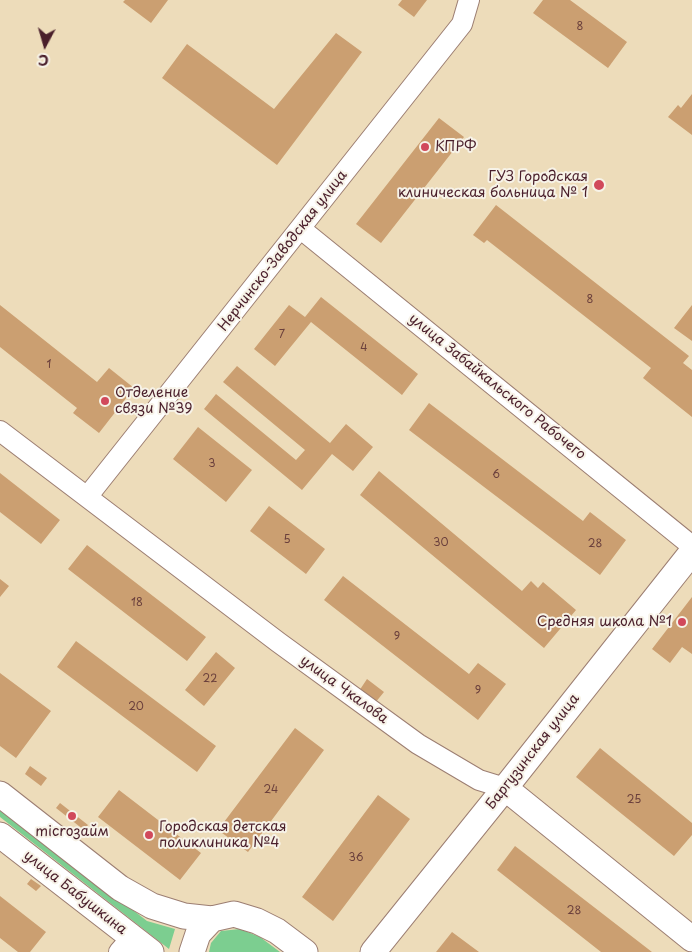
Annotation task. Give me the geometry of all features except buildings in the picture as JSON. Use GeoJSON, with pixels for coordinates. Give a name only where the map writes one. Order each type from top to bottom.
{"type":"FeatureCollection","features":[{"type":"Feature","properties":{"kind":"main road","name":"Баргузинская улица"},"geometry":{"type":"LineString","coordinates":[[373,952],[692,552]]}},
{"type":"Feature","properties":{"kind":"main road","name":"улица Чкалова"},"geometry":{"type":"LineString","coordinates":[[505,788],[692,939]]}},
{"type":"Feature","properties":{"kind":"main road"},"geometry":{"type":"LineString","coordinates":[[0,794],[120,888],[152,906],[184,916],[212,919],[234,914],[257,921],[277,931],[305,952]]}},
{"type":"Feature","properties":{"kind":"main road","name":"улица Бабушкина"},"geometry":{"type":"LineString","coordinates":[[0,835],[134,947]]}},
{"type":"Feature","properties":{"kind":"main road"},"geometry":{"type":"LineString","coordinates":[[192,952],[198,934],[212,919]]}},
{"type":"Feature","properties":{"kind":"street","name":"Нерчинско-Заводская улица"},"geometry":{"type":"LineString","coordinates":[[87,497],[462,24],[469,0]]}},
{"type":"Feature","properties":{"kind":"street","name":"улица Забайкальского Рабочего"},"geometry":{"type":"LineString","coordinates":[[300,230],[692,546]]}},
{"type":"Feature","properties":{"kind":"street","name":"улица Чкалова"},"geometry":{"type":"LineString","coordinates":[[0,431],[278,642],[418,744],[479,780],[505,788]]}},
{"type":"Feature","properties":{"kind":"green space"},"geometry":{"type":"Polygon","coordinates":[[[0,806],[147,921],[175,929],[169,949],[0,817],[0,806]]]}},
{"type":"Feature","properties":{"kind":"green space"},"geometry":{"type":"Polygon","coordinates":[[[240,929],[260,937],[280,952],[209,952],[211,943],[221,931],[240,929]]]}},
{"type":"Feature","properties":{"kind":"place","name":"КПРФ"},"geometry":{"type":"Point","coordinates":[425,147]}},
{"type":"Feature","properties":{"kind":"place","name":"ГУЗ Городская клиническая больница № 1"},"geometry":{"type":"Point","coordinates":[599,185]}},
{"type":"Feature","properties":{"kind":"place","name":"Отделение связи №39"},"geometry":{"type":"Point","coordinates":[105,401]}},
{"type":"Feature","properties":{"kind":"place","name":"Средняя школа №1"},"geometry":{"type":"Point","coordinates":[682,622]}},
{"type":"Feature","properties":{"kind":"place","name":"microзайм"},"geometry":{"type":"Point","coordinates":[72,816]}},
{"type":"Feature","properties":{"kind":"place","name":"Городская детская поликлиника №4"},"geometry":{"type":"Point","coordinates":[149,835]}}]}
